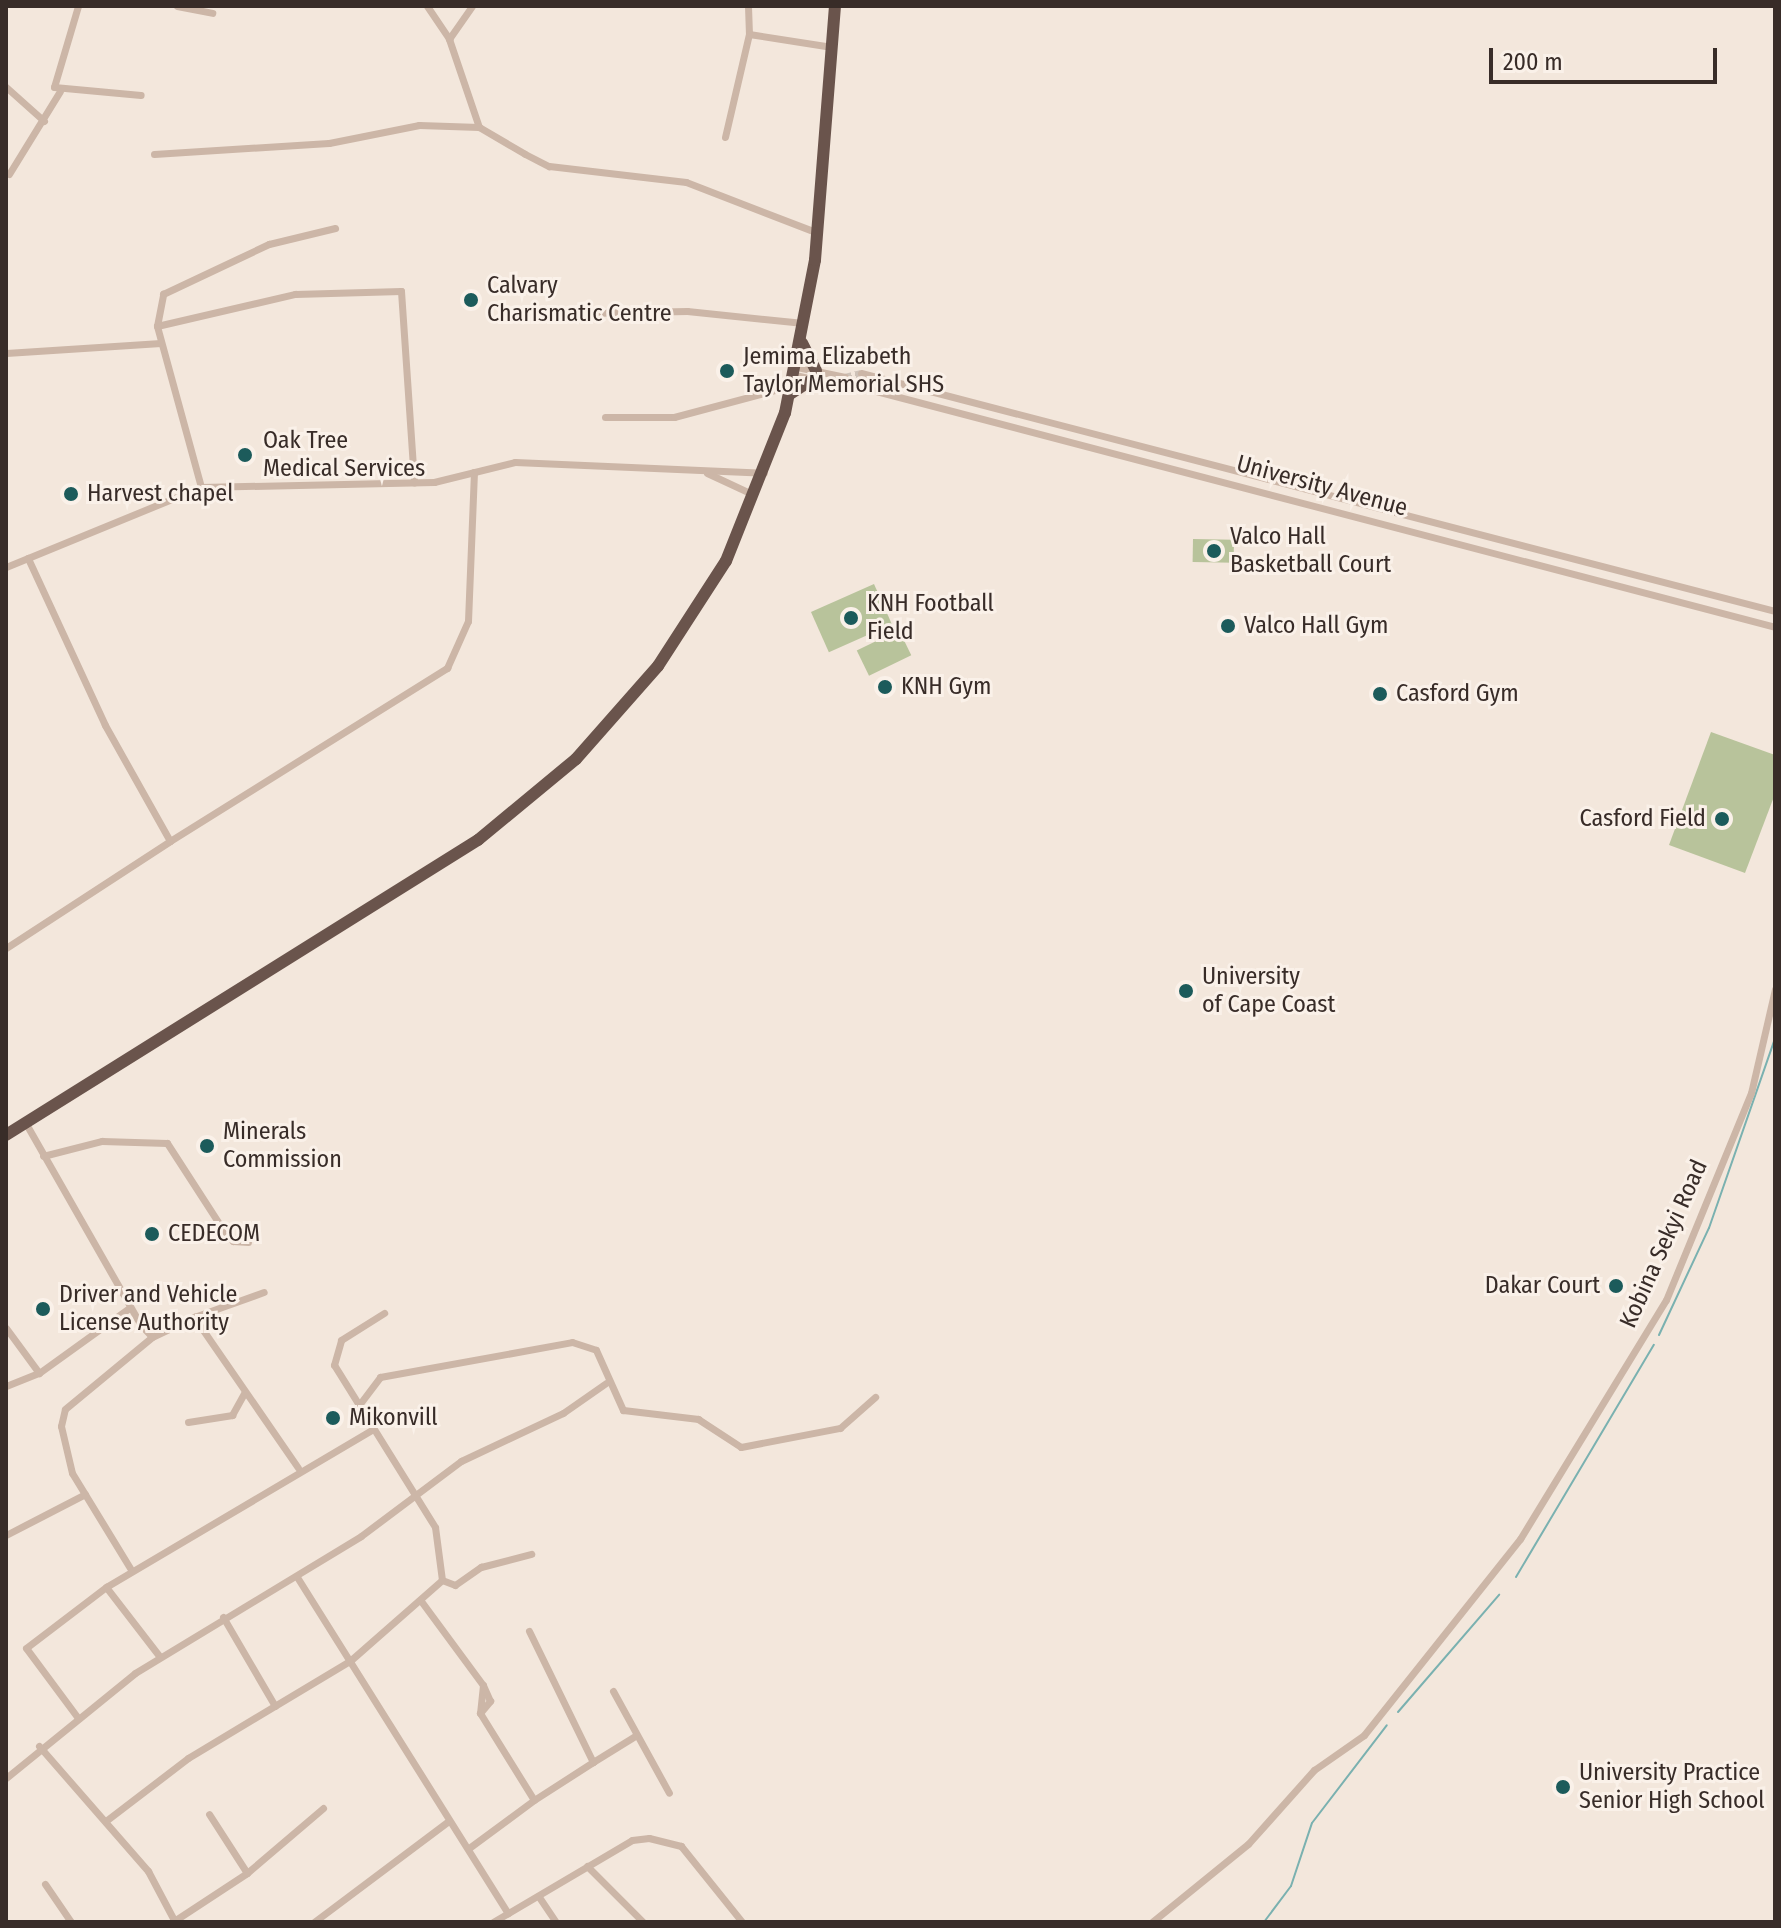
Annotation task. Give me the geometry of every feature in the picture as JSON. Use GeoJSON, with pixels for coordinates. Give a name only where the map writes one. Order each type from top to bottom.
{"type":"FeatureCollection","features":[{"type":"Feature","properties":{"kind":"highway"},"geometry":{"type":"LineString","coordinates":[[6,1134],[435,869],[552,783],[658,666],[714,581],[756,496],[766,473],[793,380],[806,324],[818,233],[835,6]]}},
{"type":"Feature","properties":{"kind":"highway"},"geometry":{"type":"LineString","coordinates":[[793,380],[815,375],[802,343]]}},
{"type":"Feature","properties":{"kind":"street"},"geometry":{"type":"LineString","coordinates":[[60,91],[54,77],[72,46],[78,6]]}},
{"type":"Feature","properties":{"kind":"street"},"geometry":{"type":"LineString","coordinates":[[177,6],[212,13]]}},
{"type":"Feature","properties":{"kind":"street"},"geometry":{"type":"LineString","coordinates":[[427,6],[449,39],[479,127]]}},
{"type":"Feature","properties":{"kind":"street"},"geometry":{"type":"LineString","coordinates":[[449,39],[472,6]]}},
{"type":"Feature","properties":{"kind":"street"},"geometry":{"type":"LineString","coordinates":[[725,137],[749,34],[748,6]]}},
{"type":"Feature","properties":{"kind":"street"},"geometry":{"type":"LineString","coordinates":[[749,34],[832,47]]}},
{"type":"Feature","properties":{"kind":"street"},"geometry":{"type":"LineString","coordinates":[[6,87],[44,121]]}},
{"type":"Feature","properties":{"kind":"street"},"geometry":{"type":"LineString","coordinates":[[60,91],[141,95]]}},
{"type":"Feature","properties":{"kind":"street"},"geometry":{"type":"LineString","coordinates":[[9,174],[60,91]]}},
{"type":"Feature","properties":{"kind":"street"},"geometry":{"type":"LineString","coordinates":[[154,154],[329,143],[419,125],[479,127],[549,166],[686,182],[818,233]]}},
{"type":"Feature","properties":{"kind":"street"},"geometry":{"type":"LineString","coordinates":[[201,487],[157,326],[163,294],[173,284],[269,244],[335,228]]}},
{"type":"Feature","properties":{"kind":"street"},"geometry":{"type":"LineString","coordinates":[[157,326],[295,294],[401,291],[414,483]]}},
{"type":"Feature","properties":{"kind":"street"},"geometry":{"type":"LineString","coordinates":[[586,313],[687,311],[806,324]]}},
{"type":"Feature","properties":{"kind":"street"},"geometry":{"type":"LineString","coordinates":[[6,353],[161,343]]}},
{"type":"Feature","properties":{"kind":"street","name":"University Avenue"},"geometry":{"type":"LineString","coordinates":[[861,373],[1775,611]]}},
{"type":"Feature","properties":{"kind":"street"},"geometry":{"type":"LineString","coordinates":[[605,417],[674,417],[815,375],[844,381]]}},
{"type":"Feature","properties":{"kind":"street","name":"University Avenue"},"geometry":{"type":"LineString","coordinates":[[857,386],[1775,627]]}},
{"type":"Feature","properties":{"kind":"street"},"geometry":{"type":"LineString","coordinates":[[6,567],[201,487],[414,483],[529,462],[707,473],[766,473]]}},
{"type":"Feature","properties":{"kind":"street"},"geometry":{"type":"LineString","coordinates":[[6,948],[170,841],[447,668],[468,621],[474,472]]}},
{"type":"Feature","properties":{"kind":"street"},"geometry":{"type":"LineString","coordinates":[[707,473],[756,496]]}},
{"type":"Feature","properties":{"kind":"street"},"geometry":{"type":"LineString","coordinates":[[28,558],[105,725],[170,841]]}},
{"type":"Feature","properties":{"kind":"street","name":"Kobina Sekyi Road"},"geometry":{"type":"LineString","coordinates":[[1152,1922],[1248,1844],[1314,1770],[1364,1735],[1492,1575],[1553,1489],[1666,1300],[1751,1093],[1775,989]]}},
{"type":"Feature","properties":{"kind":"street"},"geometry":{"type":"LineString","coordinates":[[25,1122],[129,1308],[152,1337]]}},
{"type":"Feature","properties":{"kind":"street"},"geometry":{"type":"LineString","coordinates":[[43,1156],[102,1141],[167,1143],[222,1228],[233,1241],[248,1242]]}},
{"type":"Feature","properties":{"kind":"street"},"geometry":{"type":"LineString","coordinates":[[130,1568],[85,1494],[63,1446],[65,1409],[152,1337],[194,1317],[264,1292]]}},
{"type":"Feature","properties":{"kind":"street"},"geometry":{"type":"LineString","coordinates":[[6,1386],[39,1373],[129,1308]]}},
{"type":"Feature","properties":{"kind":"street"},"geometry":{"type":"LineString","coordinates":[[107,1820],[188,1758],[351,1660],[442,1580],[444,1550],[418,1499],[334,1365],[335,1352],[341,1340],[384,1313]]}},
{"type":"Feature","properties":{"kind":"street"},"geometry":{"type":"LineString","coordinates":[[194,1317],[298,1468]]}},
{"type":"Feature","properties":{"kind":"street"},"geometry":{"type":"LineString","coordinates":[[6,1328],[39,1373]]}},
{"type":"Feature","properties":{"kind":"street"},"geometry":{"type":"LineString","coordinates":[[359,1405],[380,1377],[572,1342],[596,1350],[606,1383],[623,1410],[698,1419],[741,1447],[840,1428],[875,1397]]}},
{"type":"Feature","properties":{"kind":"street"},"geometry":{"type":"LineString","coordinates":[[6,1778],[39,1746],[160,1657],[223,1617],[297,1577],[418,1499],[461,1461],[563,1413],[606,1383]]}},
{"type":"Feature","properties":{"kind":"street"},"geometry":{"type":"LineString","coordinates":[[188,1422],[232,1415],[245,1392]]}},
{"type":"Feature","properties":{"kind":"street"},"geometry":{"type":"LineString","coordinates":[[78,1718],[26,1648],[130,1568],[298,1468],[373,1429]]}},
{"type":"Feature","properties":{"kind":"street"},"geometry":{"type":"LineString","coordinates":[[6,1535],[85,1494]]}},
{"type":"Feature","properties":{"kind":"street"},"geometry":{"type":"LineString","coordinates":[[442,1580],[455,1585],[481,1567],[531,1554]]}},
{"type":"Feature","properties":{"kind":"street"},"geometry":{"type":"LineString","coordinates":[[297,1577],[351,1660],[447,1822],[469,1848],[508,1913]]}},
{"type":"Feature","properties":{"kind":"street"},"geometry":{"type":"LineString","coordinates":[[106,1587],[160,1657]]}},
{"type":"Feature","properties":{"kind":"street"},"geometry":{"type":"LineString","coordinates":[[421,1601],[483,1685],[480,1713],[534,1800]]}},
{"type":"Feature","properties":{"kind":"street"},"geometry":{"type":"LineString","coordinates":[[223,1617],[275,1706]]}},
{"type":"Feature","properties":{"kind":"street"},"geometry":{"type":"LineString","coordinates":[[529,1631],[593,1762]]}},
{"type":"Feature","properties":{"kind":"street"},"geometry":{"type":"LineString","coordinates":[[613,1691],[669,1793]]}},
{"type":"Feature","properties":{"kind":"street"},"geometry":{"type":"LineString","coordinates":[[469,1848],[534,1800],[635,1736]]}},
{"type":"Feature","properties":{"kind":"street"},"geometry":{"type":"LineString","coordinates":[[39,1746],[107,1820],[148,1871],[174,1921],[247,1873],[323,1808]]}},
{"type":"Feature","properties":{"kind":"street"},"geometry":{"type":"LineString","coordinates":[[209,1814],[247,1873]]}},
{"type":"Feature","properties":{"kind":"street"},"geometry":{"type":"LineString","coordinates":[[314,1922],[447,1822]]}},
{"type":"Feature","properties":{"kind":"street"},"geometry":{"type":"LineString","coordinates":[[493,1922],[632,1840],[664,1839],[703,1870],[742,1922]]}},
{"type":"Feature","properties":{"kind":"street"},"geometry":{"type":"LineString","coordinates":[[587,1866],[643,1922]]}},
{"type":"Feature","properties":{"kind":"street"},"geometry":{"type":"LineString","coordinates":[[45,1884],[71,1922]]}},
{"type":"Feature","properties":{"kind":"street"},"geometry":{"type":"LineString","coordinates":[[539,1897],[556,1922]]}},
{"type":"Feature","properties":{"kind":"green space","name":"Valco Hall Basketball Court"},"geometry":{"type":"Polygon","coordinates":[[[1193,539],[1234,540],[1234,563],[1193,562],[1193,539]]]}},
{"type":"Feature","properties":{"kind":"green space","name":"KNH Football Field"},"geometry":{"type":"Polygon","coordinates":[[[874,584],[892,624],[829,652],[811,612],[874,584]]]}},
{"type":"Feature","properties":{"kind":"green space"},"geometry":{"type":"Polygon","coordinates":[[[899,630],[911,655],[869,676],[857,651],[899,630]]]}},
{"type":"Feature","properties":{"kind":"green space","name":"Casford Field"},"geometry":{"type":"Polygon","coordinates":[[[1711,732],[1775,755],[1775,794],[1745,873],[1669,845],[1711,732]]]}},
{"type":"Feature","properties":{"kind":"waterway"},"geometry":{"type":"LineString","coordinates":[[1659,1335],[1709,1228],[1775,1038]]}},
{"type":"Feature","properties":{"kind":"waterway"},"geometry":{"type":"LineString","coordinates":[[1516,1577],[1654,1345]]}},
{"type":"Feature","properties":{"kind":"waterway"},"geometry":{"type":"LineString","coordinates":[[1398,1712],[1499,1595]]}},
{"type":"Feature","properties":{"kind":"waterway"},"geometry":{"type":"LineString","coordinates":[[1264,1922],[1291,1886],[1312,1823],[1387,1725]]}},
{"type":"Feature","properties":{"kind":"tunnel"},"geometry":{"type":"LineString","coordinates":[[845,377],[861,373]]}},
{"type":"Feature","properties":{"kind":"place","name":"Calvary Charismatic Centre"},"geometry":{"type":"Point","coordinates":[471,300]}},
{"type":"Feature","properties":{"kind":"place","name":"Jemima Elizabeth Taylor Memorial SHS"},"geometry":{"type":"Point","coordinates":[727,371]}},
{"type":"Feature","properties":{"kind":"place","name":"Oak Tree Medical Services"},"geometry":{"type":"Point","coordinates":[245,455]}},
{"type":"Feature","properties":{"kind":"place","name":"Harvest chapel"},"geometry":{"type":"Point","coordinates":[71,494]}},
{"type":"Feature","properties":{"kind":"place","name":"Valco Hall Basketball Court"},"geometry":{"type":"Point","coordinates":[1214,551]}},
{"type":"Feature","properties":{"kind":"place","name":"KNH Football Field"},"geometry":{"type":"Point","coordinates":[851,618]}},
{"type":"Feature","properties":{"kind":"place","name":"Valco Hall Gym"},"geometry":{"type":"Point","coordinates":[1228,626]}},
{"type":"Feature","properties":{"kind":"place","name":"KNH Gym"},"geometry":{"type":"Point","coordinates":[885,687]}},
{"type":"Feature","properties":{"kind":"place","name":"Casford Gym"},"geometry":{"type":"Point","coordinates":[1380,694]}},
{"type":"Feature","properties":{"kind":"place","name":"Casford Field"},"geometry":{"type":"Point","coordinates":[1722,819]}},
{"type":"Feature","properties":{"kind":"place","name":"University of Cape Coast"},"geometry":{"type":"Point","coordinates":[1186,991]}},
{"type":"Feature","properties":{"kind":"place","name":"Minerals Commission"},"geometry":{"type":"Point","coordinates":[207,1146]}},
{"type":"Feature","properties":{"kind":"place","name":"CEDECOM"},"geometry":{"type":"Point","coordinates":[152,1234]}},
{"type":"Feature","properties":{"kind":"place","name":"Dakar Court"},"geometry":{"type":"Point","coordinates":[1616,1286]}},
{"type":"Feature","properties":{"kind":"place","name":"Driver and Vehicle License Authority"},"geometry":{"type":"Point","coordinates":[43,1309]}},
{"type":"Feature","properties":{"kind":"place","name":"Mikonvill"},"geometry":{"type":"Point","coordinates":[333,1418]}},
{"type":"Feature","properties":{"kind":"place","name":"University Practice Senior High School"},"geometry":{"type":"Point","coordinates":[1563,1787]}}]}
